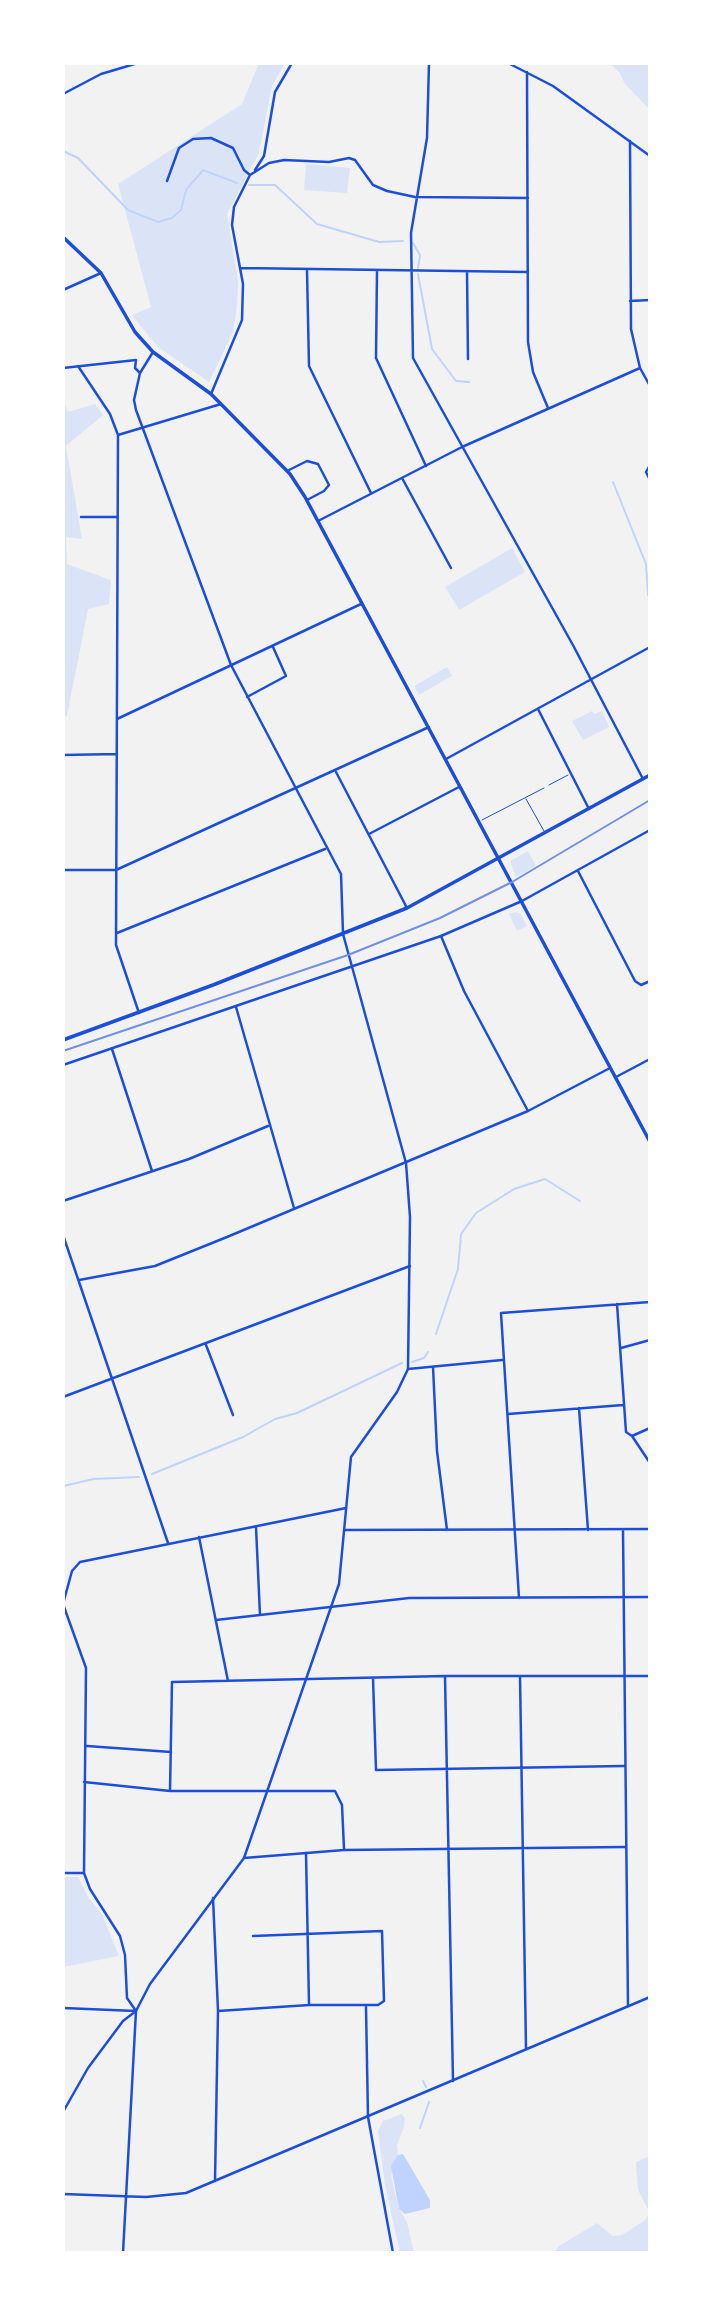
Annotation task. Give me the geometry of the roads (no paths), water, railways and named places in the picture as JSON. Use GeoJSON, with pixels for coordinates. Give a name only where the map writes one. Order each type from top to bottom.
{"type":"FeatureCollection","features":[{"type":"Feature","properties":{"kind":"main road"},"geometry":{"type":"LineString","coordinates":[[63,237],[101,273],[134,331],[153,352],[211,394],[287,471],[307,500],[650,1142]]}},
{"type":"Feature","properties":{"kind":"main road"},"geometry":{"type":"LineString","coordinates":[[63,1040],[407,908],[650,775]]}},
{"type":"Feature","properties":{"kind":"street"},"geometry":{"type":"LineString","coordinates":[[63,94],[102,74],[138,63]]}},
{"type":"Feature","properties":{"kind":"street"},"geometry":{"type":"LineString","coordinates":[[211,394],[240,329],[243,302],[232,225],[234,207],[250,175],[264,156],[275,92],[292,63]]}},
{"type":"Feature","properties":{"kind":"street"},"geometry":{"type":"LineString","coordinates":[[429,63],[428,129],[415,197],[409,270],[413,358],[643,779]]}},
{"type":"Feature","properties":{"kind":"street"},"geometry":{"type":"LineString","coordinates":[[508,63],[553,86],[650,156]]}},
{"type":"Feature","properties":{"kind":"street"},"geometry":{"type":"LineString","coordinates":[[527,72],[530,359],[548,408]]}},
{"type":"Feature","properties":{"kind":"street"},"geometry":{"type":"LineString","coordinates":[[167,181],[178,148],[202,138],[217,139],[233,148],[244,170],[250,175]]}},
{"type":"Feature","properties":{"kind":"street"},"geometry":{"type":"LineString","coordinates":[[630,141],[630,301],[634,348],[639,368],[650,386]]}},
{"type":"Feature","properties":{"kind":"street"},"geometry":{"type":"LineString","coordinates":[[250,175],[269,163],[284,159],[329,162],[352,158],[373,185],[415,197],[528,198]]}},
{"type":"Feature","properties":{"kind":"street"},"geometry":{"type":"LineString","coordinates":[[240,268],[528,272]]}},
{"type":"Feature","properties":{"kind":"street"},"geometry":{"type":"LineString","coordinates":[[307,270],[309,366],[371,493]]}},
{"type":"Feature","properties":{"kind":"street"},"geometry":{"type":"LineString","coordinates":[[377,271],[376,358],[426,466]]}},
{"type":"Feature","properties":{"kind":"street"},"geometry":{"type":"LineString","coordinates":[[467,272],[468,359]]}},
{"type":"Feature","properties":{"kind":"street"},"geometry":{"type":"LineString","coordinates":[[63,290],[101,273]]}},
{"type":"Feature","properties":{"kind":"street"},"geometry":{"type":"LineString","coordinates":[[630,301],[650,300]]}},
{"type":"Feature","properties":{"kind":"street"},"geometry":{"type":"LineString","coordinates":[[123,2253],[136,2011],[150,1984],[244,1858],[341,1575],[352,1452],[397,1392],[408,1369],[410,1266],[406,1163],[344,934],[342,881],[231,666],[142,428],[134,400],[140,373],[153,352]]}},
{"type":"Feature","properties":{"kind":"street"},"geometry":{"type":"LineString","coordinates":[[63,368],[136,360],[135,368],[140,373]]}},
{"type":"Feature","properties":{"kind":"street"},"geometry":{"type":"LineString","coordinates":[[78,366],[110,414],[118,435],[117,952],[139,1013]]}},
{"type":"Feature","properties":{"kind":"street"},"geometry":{"type":"LineString","coordinates":[[318,521],[461,447],[639,368]]}},
{"type":"Feature","properties":{"kind":"street"},"geometry":{"type":"LineString","coordinates":[[118,435],[221,404]]}},
{"type":"Feature","properties":{"kind":"street"},"geometry":{"type":"LineString","coordinates":[[287,471],[306,461],[318,464],[328,485],[324,491],[307,500]]}},
{"type":"Feature","properties":{"kind":"street"},"geometry":{"type":"LineString","coordinates":[[648,466],[650,480]]}},
{"type":"Feature","properties":{"kind":"street"},"geometry":{"type":"LineString","coordinates":[[402,478],[451,568]]}},
{"type":"Feature","properties":{"kind":"street"},"geometry":{"type":"LineString","coordinates":[[82,517],[117,517]]}},
{"type":"Feature","properties":{"kind":"street"},"geometry":{"type":"LineString","coordinates":[[117,719],[363,603]]}},
{"type":"Feature","properties":{"kind":"street"},"geometry":{"type":"LineString","coordinates":[[247,697],[286,677],[272,646]]}},
{"type":"Feature","properties":{"kind":"street"},"geometry":{"type":"LineString","coordinates":[[446,759],[650,647]]}},
{"type":"Feature","properties":{"kind":"street"},"geometry":{"type":"LineString","coordinates":[[537,708],[589,809]]}},
{"type":"Feature","properties":{"kind":"street"},"geometry":{"type":"LineString","coordinates":[[63,870],[116,870],[336,772],[429,727]]}},
{"type":"Feature","properties":{"kind":"street"},"geometry":{"type":"LineString","coordinates":[[63,755],[117,754]]}},
{"type":"Feature","properties":{"kind":"street"},"geometry":{"type":"LineString","coordinates":[[336,772],[407,908]]}},
{"type":"Feature","properties":{"kind":"street"},"geometry":{"type":"LineString","coordinates":[[369,834],[461,786]]}},
{"type":"Feature","properties":{"kind":"street"},"geometry":{"type":"LineString","coordinates":[[63,1065],[352,969],[441,936],[522,901],[650,830]]}},
{"type":"Feature","properties":{"kind":"street"},"geometry":{"type":"LineString","coordinates":[[117,933],[326,849]]}},
{"type":"Feature","properties":{"kind":"street"},"geometry":{"type":"LineString","coordinates":[[578,871],[639,985],[650,981]]}},
{"type":"Feature","properties":{"kind":"street"},"geometry":{"type":"LineString","coordinates":[[441,936],[464,991],[528,1111]]}},
{"type":"Feature","properties":{"kind":"street"},"geometry":{"type":"LineString","coordinates":[[236,1007],[293,1208]]}},
{"type":"Feature","properties":{"kind":"street"},"geometry":{"type":"LineString","coordinates":[[111,1049],[152,1171]]}},
{"type":"Feature","properties":{"kind":"street"},"geometry":{"type":"LineString","coordinates":[[616,1077],[650,1059]]}},
{"type":"Feature","properties":{"kind":"street"},"geometry":{"type":"LineString","coordinates":[[79,1280],[155,1266],[528,1111],[610,1068]]}},
{"type":"Feature","properties":{"kind":"street"},"geometry":{"type":"LineString","coordinates":[[63,1201],[152,1171],[268,1126]]}},
{"type":"Feature","properties":{"kind":"street"},"geometry":{"type":"LineString","coordinates":[[644,1132],[650,1129]]}},
{"type":"Feature","properties":{"kind":"street"},"geometry":{"type":"LineString","coordinates":[[63,1235],[168,1543]]}},
{"type":"Feature","properties":{"kind":"street"},"geometry":{"type":"LineString","coordinates":[[63,1397],[410,1266]]}},
{"type":"Feature","properties":{"kind":"street"},"geometry":{"type":"LineString","coordinates":[[519,1598],[517,1530],[501,1313],[650,1302]]}},
{"type":"Feature","properties":{"kind":"street"},"geometry":{"type":"LineString","coordinates":[[617,1304],[626,1433],[632,1436],[650,1463]]}},
{"type":"Feature","properties":{"kind":"street"},"geometry":{"type":"LineString","coordinates":[[621,1348],[650,1340]]}},
{"type":"Feature","properties":{"kind":"street"},"geometry":{"type":"LineString","coordinates":[[206,1345],[233,1415]]}},
{"type":"Feature","properties":{"kind":"street"},"geometry":{"type":"LineString","coordinates":[[408,1369],[504,1360]]}},
{"type":"Feature","properties":{"kind":"street"},"geometry":{"type":"LineString","coordinates":[[433,1367],[437,1451],[447,1530]]}},
{"type":"Feature","properties":{"kind":"street"},"geometry":{"type":"LineString","coordinates":[[508,1414],[624,1405]]}},
{"type":"Feature","properties":{"kind":"street"},"geometry":{"type":"LineString","coordinates":[[579,1408],[588,1530]]}},
{"type":"Feature","properties":{"kind":"street"},"geometry":{"type":"LineString","coordinates":[[632,1436],[650,1428]]}},
{"type":"Feature","properties":{"kind":"street"},"geometry":{"type":"LineString","coordinates":[[136,2011],[127,1998],[125,1955],[120,1936],[90,1889],[84,1873],[86,1668],[63,1604],[74,1566],[80,1562],[199,1536],[346,1508]]}},
{"type":"Feature","properties":{"kind":"street"},"geometry":{"type":"LineString","coordinates":[[256,1526],[260,1615]]}},
{"type":"Feature","properties":{"kind":"street"},"geometry":{"type":"LineString","coordinates":[[345,1530],[650,1529]]}},
{"type":"Feature","properties":{"kind":"street"},"geometry":{"type":"LineString","coordinates":[[623,1530],[628,2006]]}},
{"type":"Feature","properties":{"kind":"street"},"geometry":{"type":"LineString","coordinates":[[199,1536],[228,1681]]}},
{"type":"Feature","properties":{"kind":"street"},"geometry":{"type":"LineString","coordinates":[[216,1620],[409,1598],[650,1597]]}},
{"type":"Feature","properties":{"kind":"street"},"geometry":{"type":"LineString","coordinates":[[170,1791],[172,1682],[445,1676],[650,1676]]}},
{"type":"Feature","properties":{"kind":"street"},"geometry":{"type":"LineString","coordinates":[[445,1676],[453,2081]]}},
{"type":"Feature","properties":{"kind":"street"},"geometry":{"type":"LineString","coordinates":[[520,1676],[526,2049]]}},
{"type":"Feature","properties":{"kind":"street"},"geometry":{"type":"LineString","coordinates":[[373,1678],[376,1770],[624,1766]]}},
{"type":"Feature","properties":{"kind":"street"},"geometry":{"type":"LineString","coordinates":[[85,1746],[170,1752]]}},
{"type":"Feature","properties":{"kind":"street"},"geometry":{"type":"LineString","coordinates":[[84,1782],[170,1791],[335,1791],[342,1805],[344,1850]]}},
{"type":"Feature","properties":{"kind":"street"},"geometry":{"type":"LineString","coordinates":[[244,1858],[344,1850],[625,1847]]}},
{"type":"Feature","properties":{"kind":"street"},"geometry":{"type":"LineString","coordinates":[[306,1853],[309,2005]]}},
{"type":"Feature","properties":{"kind":"street"},"geometry":{"type":"LineString","coordinates":[[63,1873],[84,1873]]}},
{"type":"Feature","properties":{"kind":"street"},"geometry":{"type":"LineString","coordinates":[[213,1898],[218,2011],[215,2182]]}},
{"type":"Feature","properties":{"kind":"street"},"geometry":{"type":"LineString","coordinates":[[218,2011],[309,2005],[366,2005],[381,2004],[384,2001],[382,1931],[253,1936]]}},
{"type":"Feature","properties":{"kind":"street"},"geometry":{"type":"LineString","coordinates":[[63,2193],[170,2196],[215,2182],[650,1997]]}},
{"type":"Feature","properties":{"kind":"street"},"geometry":{"type":"LineString","coordinates":[[366,2005],[368,2118],[393,2253]]}},
{"type":"Feature","properties":{"kind":"street"},"geometry":{"type":"LineString","coordinates":[[63,2008],[136,2011]]}},
{"type":"Feature","properties":{"kind":"street"},"geometry":{"type":"LineString","coordinates":[[63,2112],[89,2068],[123,2021],[136,2011]]}},
{"type":"Feature","properties":{"kind":"lane"},"geometry":{"type":"LineString","coordinates":[[549,785],[570,774]]}},
{"type":"Feature","properties":{"kind":"lane"},"geometry":{"type":"LineString","coordinates":[[480,821],[544,788]]}},
{"type":"Feature","properties":{"kind":"lane"},"geometry":{"type":"LineString","coordinates":[[525,798],[545,834]]}},
{"type":"Feature","properties":{"kind":"water"},"geometry":{"type":"Polygon","coordinates":[[[403,2154],[430,2200],[430,2208],[405,2214],[399,2209],[391,2166],[398,2155],[403,2154]]]}},
{"type":"Feature","properties":{"kind":"waterway"},"geometry":{"type":"LineString","coordinates":[[63,151],[78,158],[128,210],[158,222],[172,218],[181,210],[186,190],[203,170],[237,183]]}},
{"type":"Feature","properties":{"kind":"waterway"},"geometry":{"type":"LineString","coordinates":[[249,185],[275,185],[317,224],[379,242],[403,241]]}},
{"type":"Feature","properties":{"kind":"waterway"},"geometry":{"type":"LineString","coordinates":[[413,243],[420,255],[418,268]]}},
{"type":"Feature","properties":{"kind":"waterway"},"geometry":{"type":"LineString","coordinates":[[418,274],[432,349],[456,381],[469,382]]}},
{"type":"Feature","properties":{"kind":"waterway"},"geometry":{"type":"LineString","coordinates":[[613,482],[646,564],[648,595]]}},
{"type":"Feature","properties":{"kind":"waterway"},"geometry":{"type":"LineString","coordinates":[[436,1334],[458,1269],[461,1234],[476,1213],[514,1189],[545,1179],[580,1201]]}},
{"type":"Feature","properties":{"kind":"waterway"},"geometry":{"type":"LineString","coordinates":[[412,1362],[424,1358],[428,1352]]}},
{"type":"Feature","properties":{"kind":"waterway"},"geometry":{"type":"LineString","coordinates":[[152,1474],[243,1437],[275,1419],[297,1413],[402,1363]]}},
{"type":"Feature","properties":{"kind":"waterway"},"geometry":{"type":"LineString","coordinates":[[63,1486],[94,1479],[139,1477]]}},
{"type":"Feature","properties":{"kind":"waterway"},"geometry":{"type":"LineString","coordinates":[[423,2081],[426,2087]]}},
{"type":"Feature","properties":{"kind":"waterway"},"geometry":{"type":"LineString","coordinates":[[420,2128],[429,2102]]}},
{"type":"Feature","properties":{"kind":"railway"},"geometry":{"type":"LineString","coordinates":[[63,1051],[348,955],[440,918],[512,882],[650,800]]}}]}
